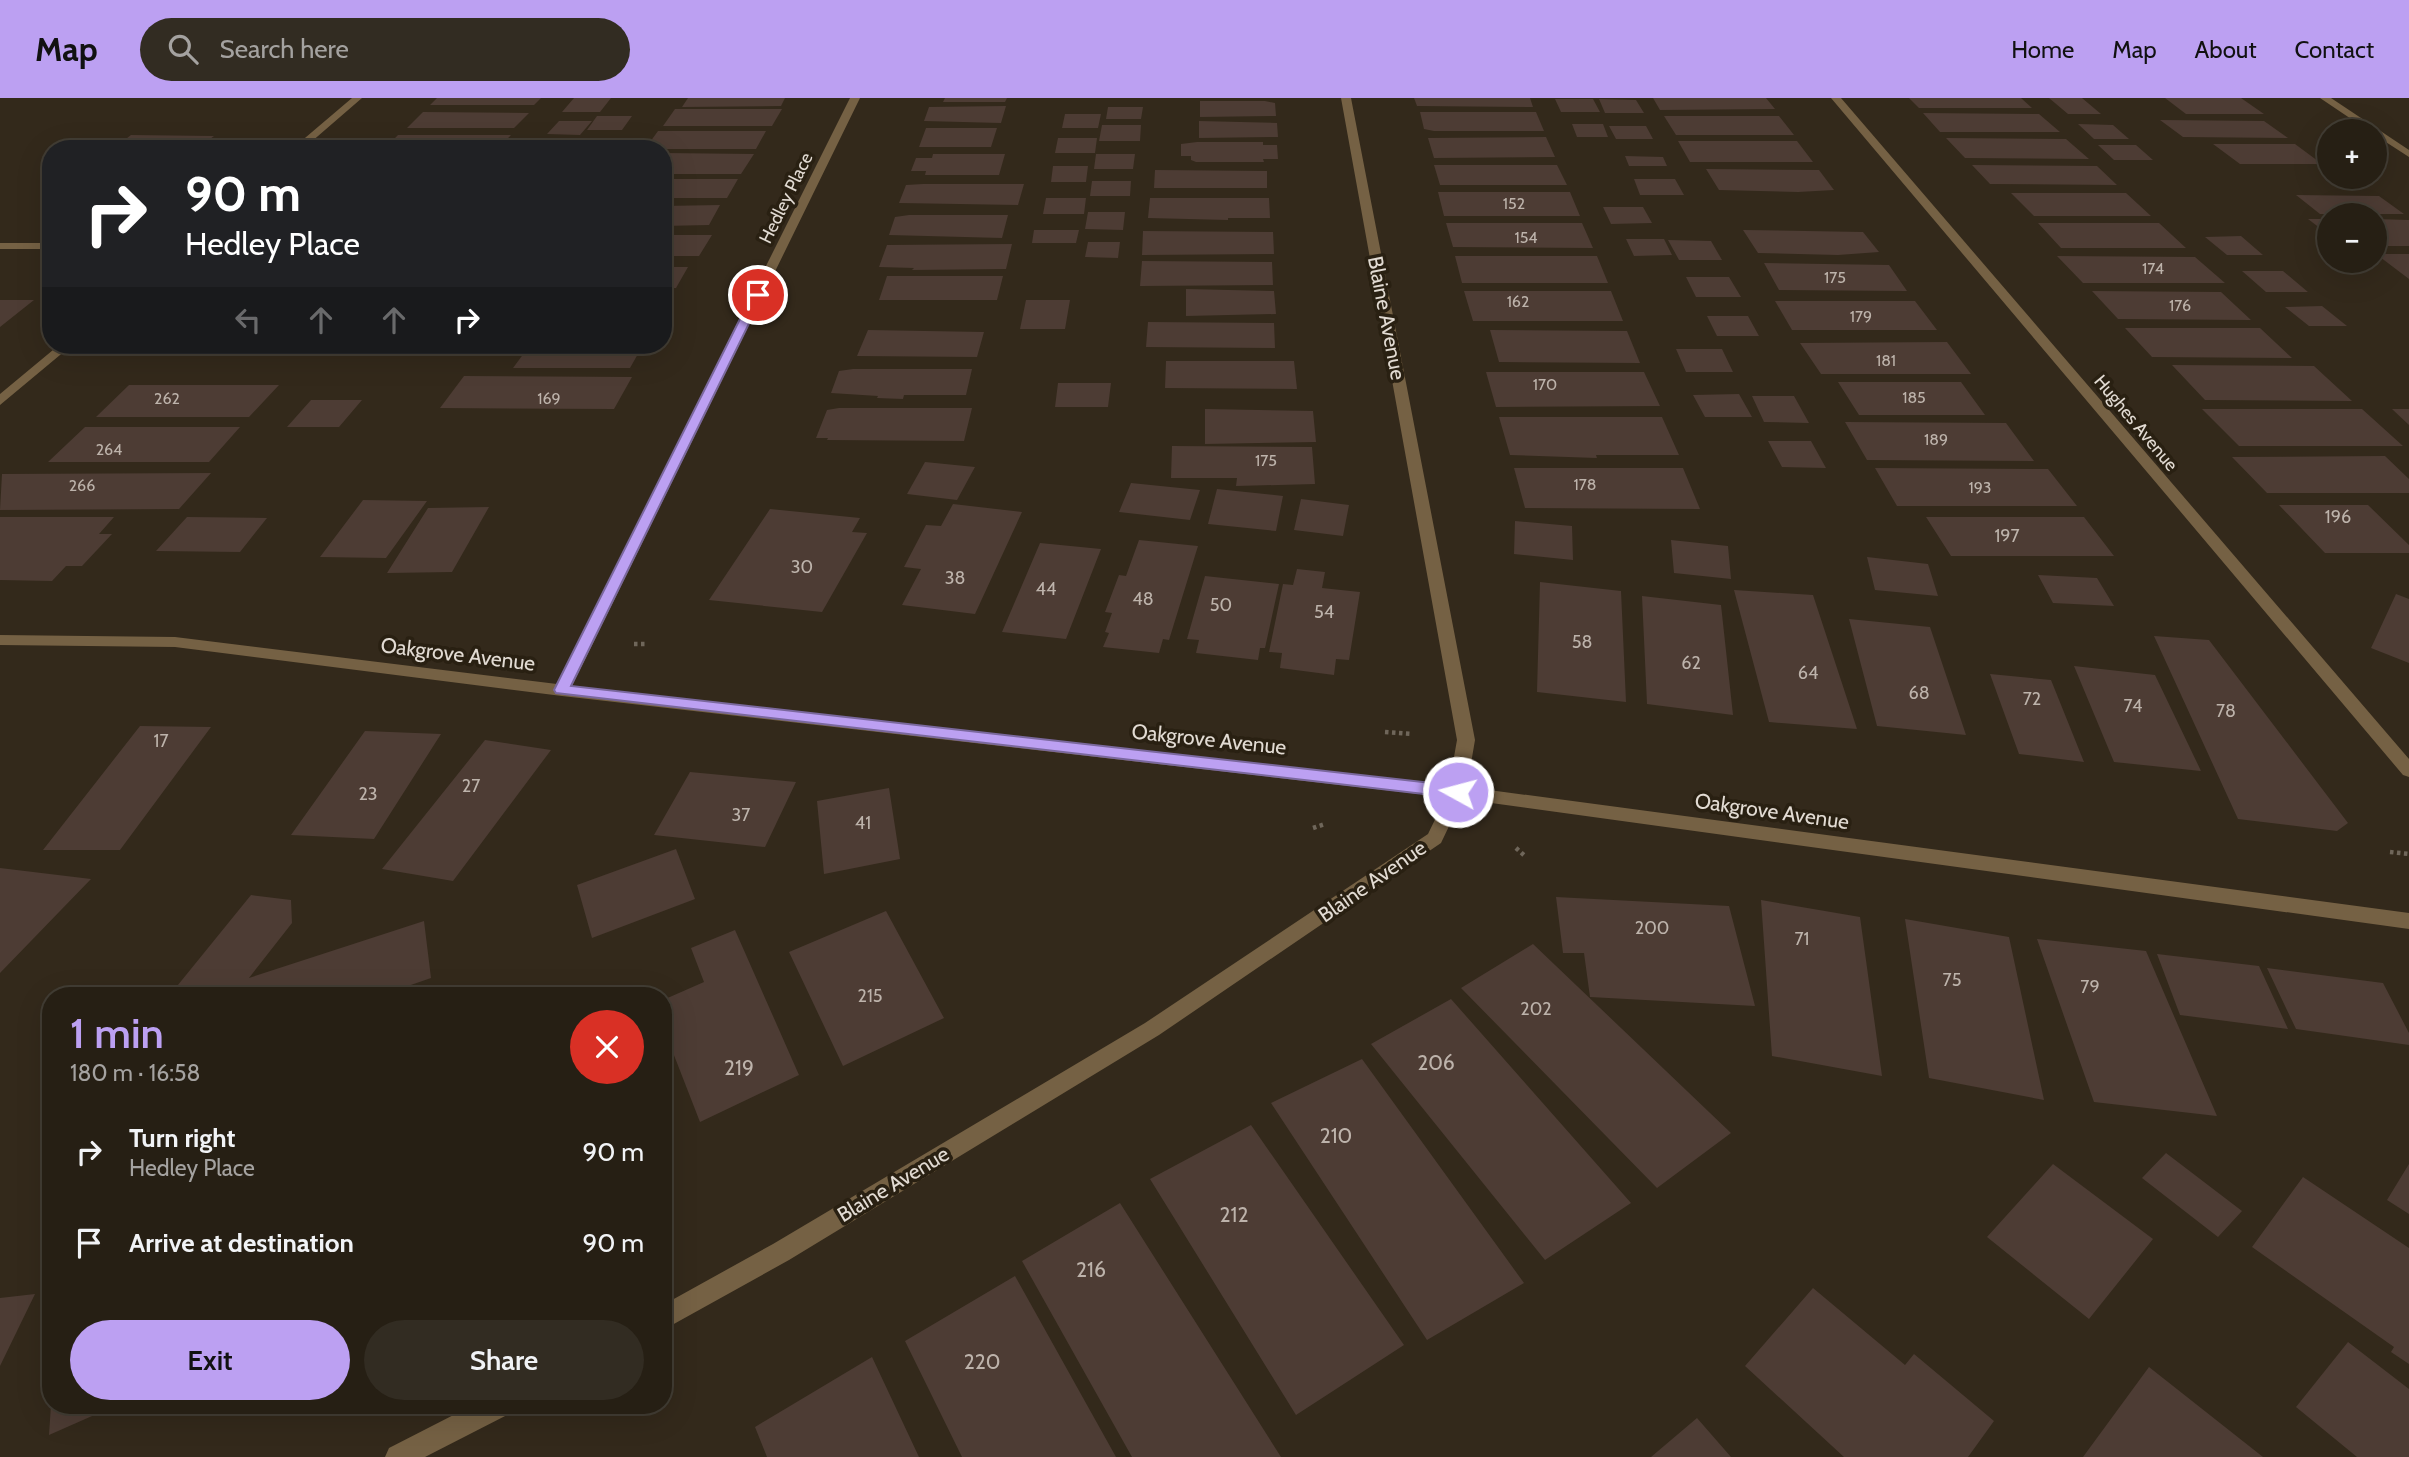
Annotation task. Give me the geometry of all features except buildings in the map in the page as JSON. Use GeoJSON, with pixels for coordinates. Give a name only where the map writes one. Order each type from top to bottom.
{"type":"FeatureCollection","features":[{"type":"Feature","properties":{"kind":"street"},"geometry":{"type":"LineString","coordinates":[[308,140],[357,98]]}},
{"type":"Feature","properties":{"kind":"street","name":"Hedley Place"},"geometry":{"type":"LineString","coordinates":[[562,690],[855,98]]}},
{"type":"Feature","properties":{"kind":"street","name":"Blaine Avenue"},"geometry":{"type":"LineString","coordinates":[[672,1313],[781,1252],[1152,1028],[1435,838],[1458,792],[1466,740],[1346,98]]}},
{"type":"Feature","properties":{"kind":"street","name":"Hughes Avenue"},"geometry":{"type":"LineString","coordinates":[[1836,98],[2409,771]]}},
{"type":"Feature","properties":{"kind":"street"},"geometry":{"type":"LineString","coordinates":[[2325,98],[2409,154]]}},
{"type":"Feature","properties":{"kind":"street"},"geometry":{"type":"LineString","coordinates":[[0,246],[42,246]]}},
{"type":"Feature","properties":{"kind":"street"},"geometry":{"type":"LineString","coordinates":[[0,401],[55,354]]}},
{"type":"Feature","properties":{"kind":"street","name":"Oakgrove Avenue"},"geometry":{"type":"LineString","coordinates":[[0,640],[175,642],[562,690],[1458,792],[2409,921]]}},
{"type":"Feature","properties":{"kind":"street"},"geometry":{"type":"LineString","coordinates":[[397,1457],[482,1414]]}},
{"type":"Feature","properties":{"kind":"path"},"geometry":{"type":"LineString","coordinates":[[1385,732],[1412,734]]}},
{"type":"Feature","properties":{"kind":"path"},"geometry":{"type":"LineString","coordinates":[[1313,828],[1325,824]]}},
{"type":"Feature","properties":{"kind":"path"},"geometry":{"type":"LineString","coordinates":[[1516,848],[1526,857]]}},
{"type":"Feature","properties":{"kind":"path"},"geometry":{"type":"LineString","coordinates":[[2390,852],[2409,854]]}},
{"type":"Feature","properties":{"kind":"route"},"geometry":{"type":"LineString","coordinates":[[758,295],[562,690],[1458,792]]}}]}
